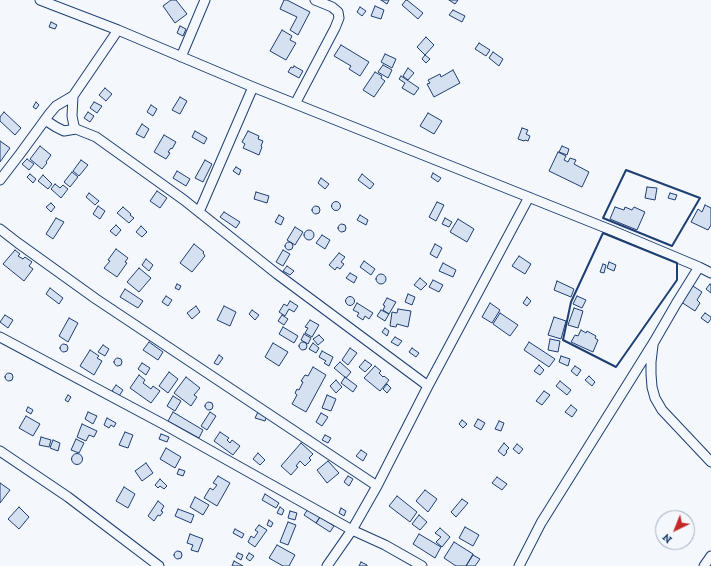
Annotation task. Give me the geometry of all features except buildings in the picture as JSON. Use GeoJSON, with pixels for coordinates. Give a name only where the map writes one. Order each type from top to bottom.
{"type":"FeatureCollection","features":[{"type":"Feature","properties":{"kind":"street"},"geometry":{"type":"LineString","coordinates":[[40,0],[118,30],[253,87],[611,230],[711,273]]}},
{"type":"Feature","properties":{"kind":"street"},"geometry":{"type":"LineString","coordinates":[[295,104],[339,18],[338,12],[332,7],[315,0]]}},
{"type":"Feature","properties":{"kind":"street"},"geometry":{"type":"LineString","coordinates":[[181,57],[206,1]]}},
{"type":"Feature","properties":{"kind":"street"},"geometry":{"type":"LineString","coordinates":[[0,180],[56,106],[73,96],[118,30]]}},
{"type":"Feature","properties":{"kind":"street"},"geometry":{"type":"LineString","coordinates":[[199,212],[253,87]]}},
{"type":"Feature","properties":{"kind":"street"},"geometry":{"type":"LineString","coordinates":[[73,96],[72,116],[76,129]]}},
{"type":"Feature","properties":{"kind":"street"},"geometry":{"type":"LineString","coordinates":[[45,120],[64,131],[76,129],[96,137],[184,200],[278,274],[428,386]]}},
{"type":"Feature","properties":{"kind":"street"},"geometry":{"type":"LineString","coordinates":[[327,566],[352,530],[377,486],[428,386],[529,197]]}},
{"type":"Feature","properties":{"kind":"street"},"geometry":{"type":"LineString","coordinates":[[0,229],[96,299],[377,486]]}},
{"type":"Feature","properties":{"kind":"street"},"geometry":{"type":"LineString","coordinates":[[519,566],[541,523],[699,267]]}},
{"type":"Feature","properties":{"kind":"street"},"geometry":{"type":"LineString","coordinates":[[0,337],[156,421],[352,530],[422,566]]}},
{"type":"Feature","properties":{"kind":"street"},"geometry":{"type":"LineString","coordinates":[[654,342],[651,374],[655,398],[662,410],[711,462]]}},
{"type":"Feature","properties":{"kind":"street"},"geometry":{"type":"LineString","coordinates":[[0,451],[68,497],[159,566]]}},
{"type":"Feature","properties":{"kind":"street"},"geometry":{"type":"LineString","coordinates":[[704,566],[711,556]]}},
{"type":"Feature","properties":{"kind":"wall"},"geometry":{"type":"LineString","coordinates":[[626,170],[700,198],[672,246],[603,218],[626,170]]}},
{"type":"Feature","properties":{"kind":"wall"},"geometry":{"type":"LineString","coordinates":[[603,233],[677,263],[677,280],[616,367],[563,340],[571,302],[603,233]]}}]}
